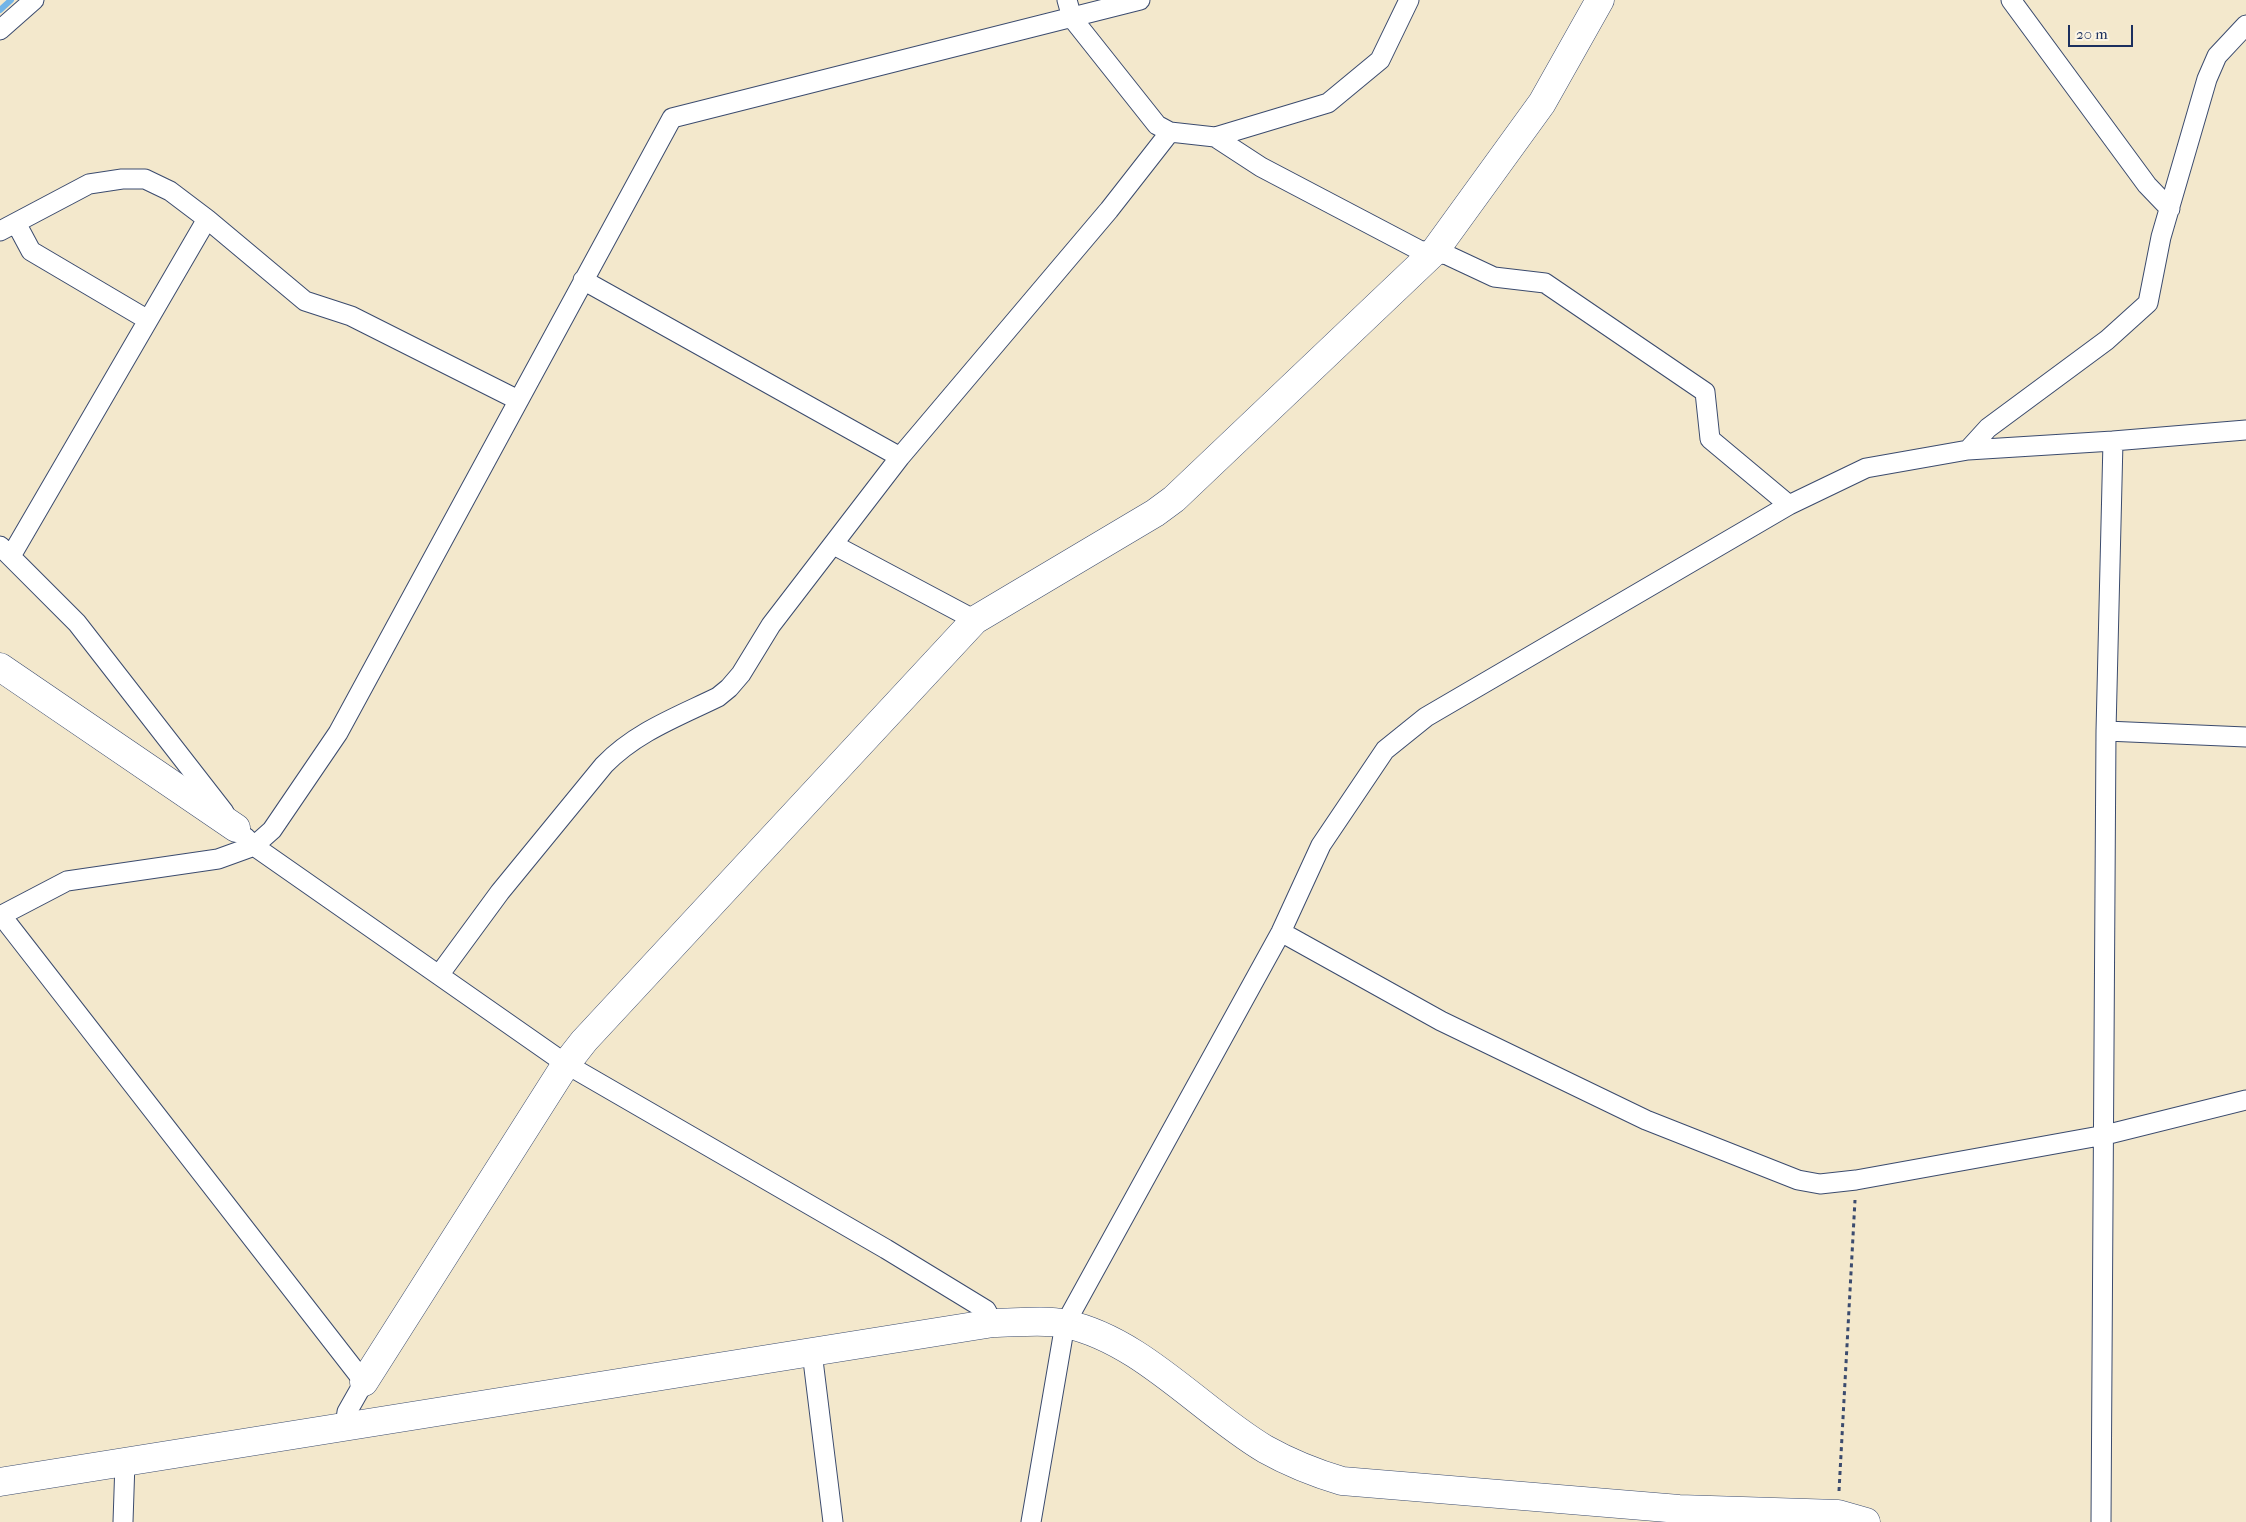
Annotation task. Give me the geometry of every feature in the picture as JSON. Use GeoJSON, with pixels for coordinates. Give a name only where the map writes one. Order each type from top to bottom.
{"type":"FeatureCollection","features":[{"type":"Feature","properties":{"kind":"street"},"geometry":{"type":"LineString","coordinates":[[0,30],[34,0]]}},
{"type":"Feature","properties":{"kind":"street"},"geometry":{"type":"LineString","coordinates":[[364,1382],[0,915],[67,881],[218,859],[245,837],[272,830],[338,733],[672,118],[1069,9],[1140,0]]}},
{"type":"Feature","properties":{"kind":"street"},"geometry":{"type":"LineString","coordinates":[[1069,9],[1158,126],[1170,132],[1215,137],[1328,103],[1380,60],[1408,0]]}},
{"type":"Feature","properties":{"kind":"street"},"geometry":{"type":"LineString","coordinates":[[346,1427],[348,1412],[364,1382],[566,1064],[584,1041],[975,620],[1155,513],[1174,499],[1434,252],[1542,103],[1600,0]]}},
{"type":"Feature","properties":{"kind":"street"},"geometry":{"type":"LineString","coordinates":[[2011,0],[2147,185],[2170,209]]}},
{"type":"Feature","properties":{"kind":"street"},"geometry":{"type":"LineString","coordinates":[[1968,450],[1988,428],[2107,340],[2148,302],[2161,237],[2207,79],[2218,56],[2246,25]]}},
{"type":"Feature","properties":{"kind":"street"},"geometry":{"type":"LineString","coordinates":[[439,975],[500,892],[604,765],[622,747],[641,735],[718,697],[729,688],[771,625],[900,457],[1109,210],[1170,132]]}},
{"type":"Feature","properties":{"kind":"street"},"geometry":{"type":"LineString","coordinates":[[1215,137],[1262,167],[1419,250],[1447,255],[1494,277],[1545,283],[1705,392],[1710,439],[1790,505]]}},
{"type":"Feature","properties":{"kind":"street"},"geometry":{"type":"LineString","coordinates":[[148,320],[31,251],[8,227],[89,184],[122,178],[145,179],[170,191],[207,219],[305,301],[351,316],[518,400]]}},
{"type":"Feature","properties":{"kind":"street"},"geometry":{"type":"LineString","coordinates":[[207,219],[148,320],[3,549],[77,623],[245,837]]}},
{"type":"Feature","properties":{"kind":"street"},"geometry":{"type":"LineString","coordinates":[[583,280],[900,457]]}},
{"type":"Feature","properties":{"kind":"street"},"geometry":{"type":"LineString","coordinates":[[1030,1522],[1065,1324],[1282,932],[1321,845],[1385,750],[1426,717],[1790,505],[1866,468],[1968,450],[2246,430]]}},
{"type":"Feature","properties":{"kind":"street"},"geometry":{"type":"LineString","coordinates":[[2101,1522],[2105,1135],[2106,731],[2114,441]]}},
{"type":"Feature","properties":{"kind":"street"},"geometry":{"type":"LineString","coordinates":[[834,545],[975,620]]}},
{"type":"Feature","properties":{"kind":"street"},"geometry":{"type":"LineString","coordinates":[[0,667],[245,837],[566,1064],[886,1249],[986,1310],[994,1323]]}},
{"type":"Feature","properties":{"kind":"street"},"geometry":{"type":"LineString","coordinates":[[2106,731],[2246,736]]}},
{"type":"Feature","properties":{"kind":"street"},"geometry":{"type":"LineString","coordinates":[[1282,932],[1441,1022],[1646,1120],[1798,1180],[1820,1184],[1856,1180],[2105,1135],[2246,1100]]}},
{"type":"Feature","properties":{"kind":"street"},"geometry":{"type":"LineString","coordinates":[[0,1482],[994,1323],[1065,1324],[1104,1337],[1139,1357],[1264,1448],[1304,1470],[1342,1481],[1679,1515],[1838,1514],[1866,1522]]}},
{"type":"Feature","properties":{"kind":"street"},"geometry":{"type":"LineString","coordinates":[[812,1352],[834,1522]]}},
{"type":"Feature","properties":{"kind":"street"},"geometry":{"type":"LineString","coordinates":[[123,1522],[125,1462]]}},
{"type":"Feature","properties":{"kind":"path"},"geometry":{"type":"LineString","coordinates":[[1838,1514],[1856,1180]]}},
{"type":"Feature","properties":{"kind":"waterway"},"geometry":{"type":"LineString","coordinates":[[0,10],[11,0]]}}]}
